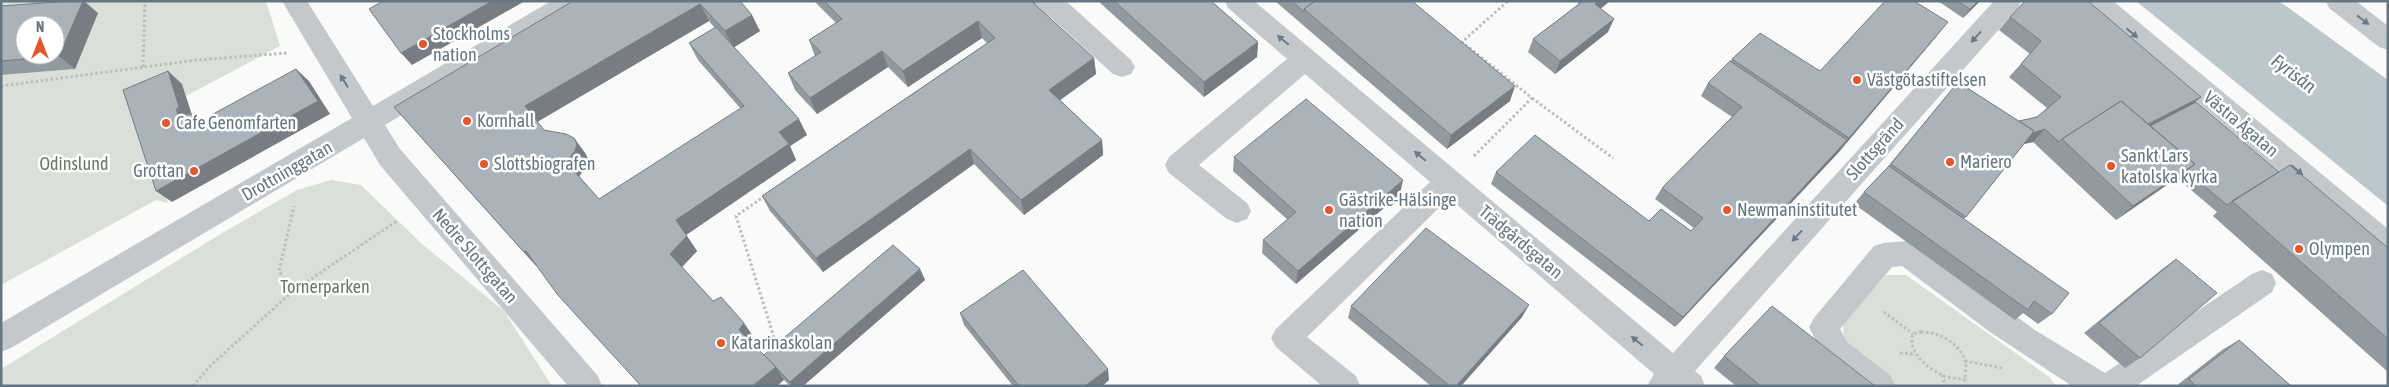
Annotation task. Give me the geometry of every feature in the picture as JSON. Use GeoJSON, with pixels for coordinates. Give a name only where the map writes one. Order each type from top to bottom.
{"type":"FeatureCollection","features":[{"type":"Feature","properties":{"kind":"street","name":"Nedre Slottsgatan"},"geometry":{"type":"LineString","coordinates":[[294,1],[390,157],[587,386]]}},
{"type":"Feature","properties":{"kind":"street","name":"Drottninggatan"},"geometry":{"type":"LineString","coordinates":[[1,339],[572,1]]}},
{"type":"Feature","properties":{"kind":"street","name":"Trädgårdsgatan"},"geometry":{"type":"LineString","coordinates":[[1237,1],[1449,181],[1675,381]]}},
{"type":"Feature","properties":{"kind":"street","name":"Slottsgränd"},"geometry":{"type":"LineString","coordinates":[[1675,381],[2009,1]]}},
{"type":"Feature","properties":{"kind":"street","name":"Västra Ågatan"},"geometry":{"type":"LineString","coordinates":[[2095,1],[2388,246]]}},
{"type":"Feature","properties":{"kind":"street"},"geometry":{"type":"LineString","coordinates":[[2338,1],[2388,40]]}},
{"type":"Feature","properties":{"kind":"street"},"geometry":{"type":"LineString","coordinates":[[990,41],[1048,2],[1122,68]]}},
{"type":"Feature","properties":{"kind":"street"},"geometry":{"type":"LineString","coordinates":[[1237,212],[1179,165],[1306,59]]}},
{"type":"Feature","properties":{"kind":"street"},"geometry":{"type":"LineString","coordinates":[[1345,386],[1286,338],[1449,181]]}},
{"type":"Feature","properties":{"kind":"street"},"geometry":{"type":"LineString","coordinates":[[1880,386],[1837,352],[1824,327],[1884,255],[1907,253],[1976,306],[2049,356],[2099,386]]}},
{"type":"Feature","properties":{"kind":"street"},"geometry":{"type":"LineString","coordinates":[[2111,386],[2262,283]]}},
{"type":"Feature","properties":{"kind":"path"},"geometry":{"type":"LineString","coordinates":[[28,5],[54,1]]}},
{"type":"Feature","properties":{"kind":"path"},"geometry":{"type":"LineString","coordinates":[[143,67],[145,1]]}},
{"type":"Feature","properties":{"kind":"path"},"geometry":{"type":"LineString","coordinates":[[1508,1],[1462,42],[1532,98],[1613,158]]}},
{"type":"Feature","properties":{"kind":"path"},"geometry":{"type":"LineString","coordinates":[[1,86],[198,60],[325,50]]}},
{"type":"Feature","properties":{"kind":"path"},"geometry":{"type":"LineString","coordinates":[[1449,181],[1532,98]]}},
{"type":"Feature","properties":{"kind":"path"},"geometry":{"type":"LineString","coordinates":[[767,194],[736,216],[773,340],[782,355]]}},
{"type":"Feature","properties":{"kind":"path"},"geometry":{"type":"LineString","coordinates":[[293,291],[279,270],[295,199]]}},
{"type":"Feature","properties":{"kind":"path"},"geometry":{"type":"LineString","coordinates":[[193,386],[210,366],[293,291],[376,237],[403,216]]}},
{"type":"Feature","properties":{"kind":"path"},"geometry":{"type":"LineString","coordinates":[[1923,330],[1937,333],[1950,340],[1965,361],[1965,380],[1942,375],[1914,354],[1910,343],[1913,334],[1923,330]]}},
{"type":"Feature","properties":{"kind":"path"},"geometry":{"type":"LineString","coordinates":[[1895,353],[1914,354]]}},
{"type":"Feature","properties":{"kind":"path"},"geometry":{"type":"LineString","coordinates":[[1942,375],[1946,386]]}},
{"type":"Feature","properties":{"kind":"green space","name":"Odinslund"},"geometry":{"type":"Polygon","coordinates":[[[1,1],[266,1],[280,46],[186,96],[182,84],[138,102],[168,203],[156,200],[1,285],[1,75],[74,69],[98,14],[65,16],[15,15],[15,20],[9,20],[1,35],[1,1]]]}},
{"type":"Feature","properties":{"kind":"green space","name":"Tornerparken"},"geometry":{"type":"Polygon","coordinates":[[[331,180],[361,185],[422,244],[504,311],[552,386],[1,386],[1,369],[224,232],[297,190],[331,180]]]}},
{"type":"Feature","properties":{"kind":"green space"},"geometry":{"type":"Polygon","coordinates":[[[1886,275],[1906,275],[2049,377],[2056,386],[1893,386],[1844,341],[1843,323],[1886,275]]]}},
{"type":"Feature","properties":{"kind":"water","name":"Fyrisån"},"geometry":{"type":"Polygon","coordinates":[[[2136,1],[2279,1],[2388,80],[2388,206],[2136,1]]]}},
{"type":"Feature","properties":{"kind":"building"},"geometry":{"type":"Polygon","coordinates":[[[83,1],[65,42],[65,15],[15,15],[15,60],[1,61],[1,6],[83,1]]]}},
{"type":"Feature","properties":{"kind":"building"},"geometry":{"type":"Polygon","coordinates":[[[383,1],[492,1],[401,53],[369,9],[383,1]]]}},
{"type":"Feature","properties":{"kind":"building"},"geometry":{"type":"Polygon","coordinates":[[[573,1],[740,1],[752,15],[725,31],[700,4],[525,106],[544,130],[566,134],[574,138],[577,144],[575,151],[566,162],[599,199],[744,106],[689,43],[716,27],[799,119],[779,132],[789,144],[676,220],[687,236],[670,254],[713,301],[721,297],[744,323],[739,330],[776,367],[752,386],[641,386],[557,294],[526,251],[524,252],[394,107],[573,1]]]}},
{"type":"Feature","properties":{"kind":"building"},"geometry":{"type":"Polygon","coordinates":[[[824,1],[1031,1],[1094,58],[1049,90],[1102,140],[1021,200],[970,149],[816,258],[762,196],[995,38],[978,21],[903,71],[882,51],[810,98],[788,73],[821,52],[809,40],[842,19],[824,1]]]}},
{"type":"Feature","properties":{"kind":"building"},"geometry":{"type":"Polygon","coordinates":[[[1114,1],[1211,1],[1258,42],[1204,82],[1114,1]]]}},
{"type":"Feature","properties":{"kind":"building"},"geometry":{"type":"Polygon","coordinates":[[[1292,1],[1315,1],[1304,9],[1304,12],[1292,1]]]}},
{"type":"Feature","properties":{"kind":"building"},"geometry":{"type":"Polygon","coordinates":[[[1315,1],[1412,1],[1515,86],[1451,135],[1304,9],[1315,1]]]}},
{"type":"Feature","properties":{"kind":"building"},"geometry":{"type":"Polygon","coordinates":[[[1583,1],[1599,1],[1595,4],[1614,19],[1560,61],[1533,39],[1583,1]]]}},
{"type":"Feature","properties":{"kind":"building","name":"Västgötastiftelsen"},"geometry":{"type":"Polygon","coordinates":[[[1885,1],[1914,1],[1948,22],[1849,138],[1732,59],[1760,33],[1820,71],[1885,1]]]}},
{"type":"Feature","properties":{"kind":"building"},"geometry":{"type":"Polygon","coordinates":[[[1957,1],[1978,1],[1970,9],[1957,1]]]}},
{"type":"Feature","properties":{"kind":"building"},"geometry":{"type":"Polygon","coordinates":[[[2025,1],[2088,1],[2201,97],[2148,124],[2121,101],[2059,142],[2045,129],[2033,133],[2034,131],[2019,121],[2037,117],[2061,97],[2021,64],[2041,41],[2010,17],[2025,1]]]}},
{"type":"Feature","properties":{"kind":"building","name":"Newmaninstitutet"},"geometry":{"type":"Polygon","coordinates":[[[1730,61],[1847,140],[1683,317],[1496,172],[1535,135],[1649,221],[1661,209],[1691,231],[1703,218],[1662,188],[1742,107],[1708,83],[1730,61]]]}},
{"type":"Feature","properties":{"kind":"building","name":"Grottan"},"geometry":{"type":"Polygon","coordinates":[[[296,69],[318,101],[156,191],[123,90],[168,71],[179,107],[176,109],[178,115],[191,114],[197,128],[214,117],[213,114],[296,69]]]}},
{"type":"Feature","properties":{"kind":"building","name":"Mariero"},"geometry":{"type":"Polygon","coordinates":[[[1958,82],[2034,131],[1966,217],[1891,164],[1958,82]]]}},
{"type":"Feature","properties":{"kind":"building","name":"Gästrike-Hälsinge nation"},"geometry":{"type":"Polygon","coordinates":[[[1306,99],[1403,180],[1298,271],[1263,240],[1296,212],[1234,157],[1306,99]]]}},
{"type":"Feature","properties":{"kind":"building","name":"Sankt Lars katolska kyrka"},"geometry":{"type":"Polygon","coordinates":[[[2121,101],[2195,164],[2133,206],[2062,139],[2121,101]]]}},
{"type":"Feature","properties":{"kind":"building"},"geometry":{"type":"Polygon","coordinates":[[[2196,102],[2279,172],[2227,205],[2186,171],[2195,164],[2150,126],[2196,102]]]}},
{"type":"Feature","properties":{"kind":"building"},"geometry":{"type":"Polygon","coordinates":[[[2290,165],[2388,248],[2388,339],[2232,201],[2290,165]]]}},
{"type":"Feature","properties":{"kind":"building"},"geometry":{"type":"Polygon","coordinates":[[[1889,166],[2069,293],[2052,314],[2034,301],[2028,310],[1864,192],[1889,166]]]}},
{"type":"Feature","properties":{"kind":"building"},"geometry":{"type":"Polygon","coordinates":[[[1426,228],[1529,305],[1456,386],[1450,386],[1351,306],[1426,228]]]}},
{"type":"Feature","properties":{"kind":"building"},"geometry":{"type":"Polygon","coordinates":[[[893,245],[920,269],[790,382],[764,355],[893,245]]]}},
{"type":"Feature","properties":{"kind":"building"},"geometry":{"type":"Polygon","coordinates":[[[2176,259],[2217,293],[2140,358],[2099,323],[2176,259]]]}},
{"type":"Feature","properties":{"kind":"building"},"geometry":{"type":"Polygon","coordinates":[[[1023,270],[1108,369],[1085,386],[1019,386],[960,313],[1023,270]]]}},
{"type":"Feature","properties":{"kind":"building"},"geometry":{"type":"Polygon","coordinates":[[[1772,306],[1875,386],[1761,386],[1724,356],[1772,306]]]}},
{"type":"Feature","properties":{"kind":"building"},"geometry":{"type":"Polygon","coordinates":[[[2239,340],[2291,386],[2196,386],[2189,379],[2239,340]]]}},
{"type":"Feature","properties":{"kind":"place","name":"Stockholms nation"},"geometry":{"type":"Point","coordinates":[423,44]}},
{"type":"Feature","properties":{"kind":"place","name":"Västgötastiftelsen"},"geometry":{"type":"Point","coordinates":[1857,80]}},
{"type":"Feature","properties":{"kind":"place","name":"Kornhall"},"geometry":{"type":"Point","coordinates":[467,121]}},
{"type":"Feature","properties":{"kind":"place","name":"Cafe Genomfarten"},"geometry":{"type":"Point","coordinates":[166,123]}},
{"type":"Feature","properties":{"kind":"place","name":"Mariero"},"geometry":{"type":"Point","coordinates":[1950,162]}},
{"type":"Feature","properties":{"kind":"place","name":"Slottsbiografen"},"geometry":{"type":"Point","coordinates":[484,164]}},
{"type":"Feature","properties":{"kind":"place","name":"Sankt Lars katolska kyrka"},"geometry":{"type":"Point","coordinates":[2111,166]}},
{"type":"Feature","properties":{"kind":"place","name":"Grottan"},"geometry":{"type":"Point","coordinates":[194,171]}},
{"type":"Feature","properties":{"kind":"place","name":"Gästrike-Hälsinge nation"},"geometry":{"type":"Point","coordinates":[1329,210]}},
{"type":"Feature","properties":{"kind":"place","name":"Newmaninstitutet"},"geometry":{"type":"Point","coordinates":[1727,210]}},
{"type":"Feature","properties":{"kind":"place","name":"Olympen"},"geometry":{"type":"Point","coordinates":[2299,249]}},
{"type":"Feature","properties":{"kind":"place","name":"Katarinaskolan"},"geometry":{"type":"Point","coordinates":[721,343]}}]}
